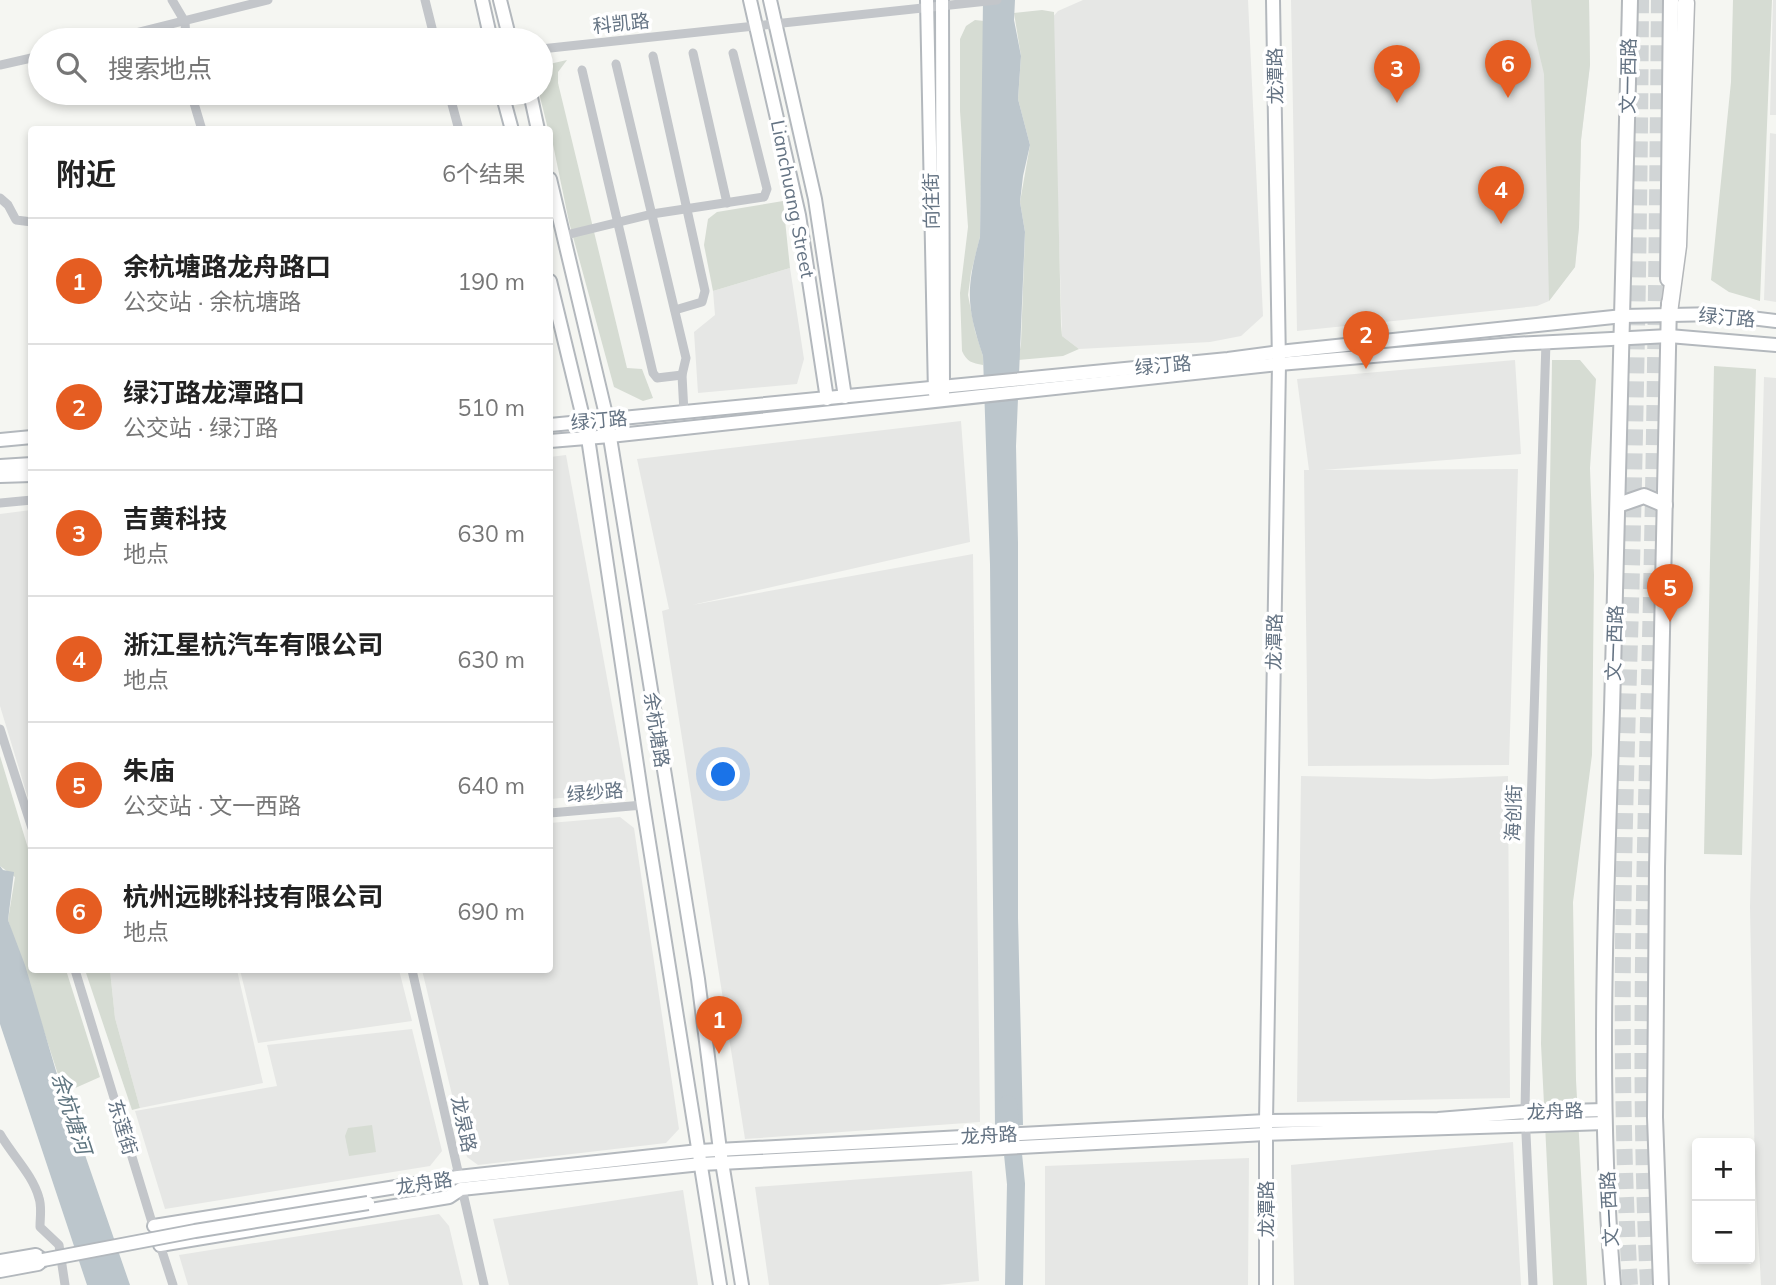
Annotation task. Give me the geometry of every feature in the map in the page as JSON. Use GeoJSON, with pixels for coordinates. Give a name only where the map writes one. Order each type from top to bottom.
{"type":"FeatureCollection","features":[{"type":"Feature","properties":{"kind":"highway"},"geometry":{"type":"LineString","coordinates":[[1669,313],[1678,246],[1678,1]]}},
{"type":"Feature","properties":{"kind":"main road","name":"文一西路"},"geometry":{"type":"LineString","coordinates":[[1613,1285],[1605,1116],[1605,947],[1630,0]]}},
{"type":"Feature","properties":{"kind":"main road"},"geometry":{"type":"LineString","coordinates":[[1661,1285],[1655,1117],[1657,868],[1669,313]]}},
{"type":"Feature","properties":{"kind":"main road"},"geometry":{"type":"LineString","coordinates":[[1618,505],[1644,496],[1665,505]]}},
{"type":"Feature","properties":{"kind":"street"},"geometry":{"type":"LineString","coordinates":[[172,0],[185,22],[185,28]]}},
{"type":"Feature","properties":{"kind":"street"},"geometry":{"type":"LineString","coordinates":[[159,28],[268,0]]}},
{"type":"Feature","properties":{"kind":"street"},"geometry":{"type":"LineString","coordinates":[[425,0],[432,28]]}},
{"type":"Feature","properties":{"kind":"street"},"geometry":{"type":"LineString","coordinates":[[482,0],[488,28]]}},
{"type":"Feature","properties":{"kind":"street"},"geometry":{"type":"LineString","coordinates":[[492,0],[498,28]]}},
{"type":"Feature","properties":{"kind":"street"},"geometry":{"type":"LineString","coordinates":[[500,0],[507,28]]}},
{"type":"Feature","properties":{"kind":"street"},"geometry":{"type":"LineString","coordinates":[[508,0],[515,28]]}},
{"type":"Feature","properties":{"kind":"street","name":"Lianchuang Street"},"geometry":{"type":"LineString","coordinates":[[750,0],[799,215],[827,399]]}},
{"type":"Feature","properties":{"kind":"street","name":"Lianchuang Street"},"geometry":{"type":"LineString","coordinates":[[770,0],[815,199],[845,397]]}},
{"type":"Feature","properties":{"kind":"street","name":"科凯路"},"geometry":{"type":"LineString","coordinates":[[553,48],[927,4],[997,0]]}},
{"type":"Feature","properties":{"kind":"street","name":"龙潭路"},"geometry":{"type":"LineString","coordinates":[[1266,1285],[1266,1128],[1279,358],[1273,0]]}},
{"type":"Feature","properties":{"kind":"street","name":"向往街"},"geometry":{"type":"LineString","coordinates":[[939,395],[942,3]]}},
{"type":"Feature","properties":{"kind":"street","name":"向往街"},"geometry":{"type":"LineString","coordinates":[[927,4],[939,395]]}},
{"type":"Feature","properties":{"kind":"street"},"geometry":{"type":"LineString","coordinates":[[562,236],[652,214],[764,197],[767,189],[733,52]]}},
{"type":"Feature","properties":{"kind":"street"},"geometry":{"type":"LineString","coordinates":[[693,53],[727,204]]}},
{"type":"Feature","properties":{"kind":"street"},"geometry":{"type":"LineString","coordinates":[[653,56],[705,291],[702,302],[675,310]]}},
{"type":"Feature","properties":{"kind":"street"},"geometry":{"type":"LineString","coordinates":[[0,65],[28,59]]}},
{"type":"Feature","properties":{"kind":"street"},"geometry":{"type":"LineString","coordinates":[[616,64],[686,358],[682,375],[684,413]]}},
{"type":"Feature","properties":{"kind":"street"},"geometry":{"type":"LineString","coordinates":[[582,71],[653,373],[657,378],[682,375]]}},
{"type":"Feature","properties":{"kind":"street"},"geometry":{"type":"LineString","coordinates":[[195,105],[201,126]]}},
{"type":"Feature","properties":{"kind":"street"},"geometry":{"type":"LineString","coordinates":[[452,105],[458,126]]}},
{"type":"Feature","properties":{"kind":"street"},"geometry":{"type":"LineString","coordinates":[[505,105],[511,126]]}},
{"type":"Feature","properties":{"kind":"street"},"geometry":{"type":"LineString","coordinates":[[533,105],[537,126]]}},
{"type":"Feature","properties":{"kind":"street","name":"余杭塘路"},"geometry":{"type":"LineString","coordinates":[[553,193],[610,436],[698,979],[721,1156],[742,1285]]}},
{"type":"Feature","properties":{"kind":"street"},"geometry":{"type":"LineString","coordinates":[[0,198],[8,205],[16,220],[28,222]]}},
{"type":"Feature","properties":{"kind":"street","name":"余杭塘路"},"geometry":{"type":"LineString","coordinates":[[553,293],[587,438],[720,1285]]}},
{"type":"Feature","properties":{"kind":"street","name":"绿汀路"},"geometry":{"type":"LineString","coordinates":[[553,441],[939,395],[979,383],[1022,385],[1279,358],[1623,316],[1718,314],[1776,321]]}},
{"type":"Feature","properties":{"kind":"street","name":"绿汀路"},"geometry":{"type":"LineString","coordinates":[[1279,358],[1669,336],[1776,345]]}},
{"type":"Feature","properties":{"kind":"street","name":"海创街"},"geometry":{"type":"LineString","coordinates":[[1533,1285],[1526,1119],[1530,838],[1546,342]]}},
{"type":"Feature","properties":{"kind":"street","name":"绿汀路"},"geometry":{"type":"LineString","coordinates":[[553,425],[845,397],[979,397],[1022,385]]}},
{"type":"Feature","properties":{"kind":"street"},"geometry":{"type":"LineString","coordinates":[[0,440],[28,437]]}},
{"type":"Feature","properties":{"kind":"street"},"geometry":{"type":"LineString","coordinates":[[0,466],[28,464]]}},
{"type":"Feature","properties":{"kind":"street"},"geometry":{"type":"LineString","coordinates":[[0,477],[28,475]]}},
{"type":"Feature","properties":{"kind":"street"},"geometry":{"type":"LineString","coordinates":[[0,503],[28,500]]}},
{"type":"Feature","properties":{"kind":"street"},"geometry":{"type":"LineString","coordinates":[[0,729],[28,816]]}},
{"type":"Feature","properties":{"kind":"street","name":"绿纱路"},"geometry":{"type":"LineString","coordinates":[[553,813],[643,804]]}},
{"type":"Feature","properties":{"kind":"street","name":"东莲街"},"geometry":{"type":"LineString","coordinates":[[76,973],[173,1285]]}},
{"type":"Feature","properties":{"kind":"street","name":"龙泉路"},"geometry":{"type":"LineString","coordinates":[[413,973],[484,1285]]}},
{"type":"Feature","properties":{"kind":"street","name":"龙舟路"},"geometry":{"type":"LineString","coordinates":[[721,1156],[982,1135],[1605,1116]]}},
{"type":"Feature","properties":{"kind":"street","name":"龙舟路"},"geometry":{"type":"LineString","coordinates":[[153,1226],[343,1195],[700,1157],[1035,1147],[1266,1128]]}},
{"type":"Feature","properties":{"kind":"street"},"geometry":{"type":"LineString","coordinates":[[0,1134],[35,1185],[41,1201],[40,1227],[59,1245],[65,1285]]}},
{"type":"Feature","properties":{"kind":"street","name":"龙舟路"},"geometry":{"type":"LineString","coordinates":[[160,1245],[449,1197],[459,1183]]}},
{"type":"Feature","properties":{"kind":"street","name":"龙舟路"},"geometry":{"type":"LineString","coordinates":[[368,1203],[376,1192]]}},
{"type":"Feature","properties":{"kind":"street","name":"龙舟路"},"geometry":{"type":"LineString","coordinates":[[43,1260],[195,1231],[368,1203],[388,1208]]}},
{"type":"Feature","properties":{"kind":"street"},"geometry":{"type":"LineString","coordinates":[[0,1261],[36,1255],[43,1260],[38,1264],[0,1271]]}},
{"type":"Feature","properties":{"kind":"shaded area"},"geometry":{"type":"Polygon","coordinates":[[[983,0],[1015,0],[1014,20],[1021,56],[1018,99],[1030,145],[1020,202],[1025,232],[1016,446],[1018,918],[1023,1125],[995,1127],[990,564],[983,356],[973,323],[970,297],[972,270],[980,237],[983,0]]]}},
{"type":"Feature","properties":{"kind":"shaded area"},"geometry":{"type":"Polygon","coordinates":[[[1083,0],[1248,0],[1263,316],[1241,336],[1210,342],[1079,349],[1062,336],[1052,18],[1058,11],[1083,0]]]}},
{"type":"Feature","properties":{"kind":"shaded area"},"geometry":{"type":"Polygon","coordinates":[[[1291,0],[1589,0],[1590,65],[1581,140],[1579,227],[1575,267],[1549,301],[1537,306],[1297,331],[1291,0]]]}},
{"type":"Feature","properties":{"kind":"shaded area"},"geometry":{"type":"Polygon","coordinates":[[[1531,0],[1589,0],[1590,65],[1581,140],[1579,227],[1575,267],[1549,301],[1544,74],[1535,36],[1531,0]]]}},
{"type":"Feature","properties":{"kind":"shaded area"},"geometry":{"type":"Polygon","coordinates":[[[1733,0],[1772,0],[1760,301],[1729,292],[1711,280],[1731,82],[1733,0]]]}},
{"type":"Feature","properties":{"kind":"shaded area"},"geometry":{"type":"Polygon","coordinates":[[[1773,0],[1776,0],[1776,115],[1770,115],[1773,0]]]}},
{"type":"Feature","properties":{"kind":"shaded area"},"geometry":{"type":"Polygon","coordinates":[[[1042,10],[1054,12],[1062,336],[1079,349],[1063,356],[1018,360],[1021,344],[1025,232],[1020,202],[1030,145],[1018,99],[1021,56],[1014,13],[1042,10]]]}},
{"type":"Feature","properties":{"kind":"shaded area"},"geometry":{"type":"Polygon","coordinates":[[[975,20],[984,21],[980,237],[968,295],[983,365],[970,361],[962,351],[960,293],[968,227],[960,111],[960,39],[966,26],[975,20]]]}},
{"type":"Feature","properties":{"kind":"shaded area"},"geometry":{"type":"Polygon","coordinates":[[[567,60],[558,72],[558,83],[627,368],[642,369],[653,398],[643,401],[614,387],[569,222],[553,145],[553,126],[547,126],[542,105],[553,105],[553,63],[567,60]]]}},
{"type":"Feature","properties":{"kind":"shaded area"},"geometry":{"type":"Polygon","coordinates":[[[1770,133],[1776,134],[1776,302],[1764,300],[1770,133]]]}},
{"type":"Feature","properties":{"kind":"shaded area"},"geometry":{"type":"Polygon","coordinates":[[[783,201],[790,268],[713,291],[704,245],[708,219],[717,212],[783,201]]]}},
{"type":"Feature","properties":{"kind":"shaded area"},"geometry":{"type":"Polygon","coordinates":[[[790,268],[804,359],[797,384],[698,393],[694,332],[715,315],[713,291],[790,268]]]}},
{"type":"Feature","properties":{"kind":"shaded area"},"geometry":{"type":"Polygon","coordinates":[[[1515,360],[1521,454],[1323,470],[1518,469],[1509,765],[1308,766],[1304,470],[1309,470],[1297,379],[1515,360]]]}},
{"type":"Feature","properties":{"kind":"shaded area"},"geometry":{"type":"Polygon","coordinates":[[[1552,360],[1580,360],[1596,379],[1590,468],[1594,575],[1592,755],[1573,902],[1576,1080],[1587,1285],[1553,1285],[1541,1044],[1552,360]]]}},
{"type":"Feature","properties":{"kind":"shaded area"},"geometry":{"type":"Polygon","coordinates":[[[1714,366],[1756,369],[1742,855],[1704,854],[1714,366]]]}},
{"type":"Feature","properties":{"kind":"shaded area"},"geometry":{"type":"Polygon","coordinates":[[[1764,377],[1776,378],[1776,1285],[1761,1285],[1755,1174],[1750,907],[1764,377]]]}},
{"type":"Feature","properties":{"kind":"shaded area"},"geometry":{"type":"Polygon","coordinates":[[[961,421],[970,542],[692,605],[973,554],[980,1122],[745,1139],[662,611],[669,609],[637,459],[961,421]]]}},
{"type":"Feature","properties":{"kind":"shaded area"},"geometry":{"type":"Polygon","coordinates":[[[566,455],[628,792],[553,799],[553,457],[566,455]]]}},
{"type":"Feature","properties":{"kind":"shaded area"},"geometry":{"type":"Polygon","coordinates":[[[28,510],[28,798],[0,706],[0,514],[28,510]]]}},
{"type":"Feature","properties":{"kind":"shaded area"},"geometry":{"type":"Polygon","coordinates":[[[0,756],[28,848],[28,973],[67,973],[100,1077],[64,1093],[8,920],[15,877],[0,866],[0,756]]]}},
{"type":"Feature","properties":{"kind":"shaded area"},"geometry":{"type":"Polygon","coordinates":[[[1301,776],[1431,779],[1508,776],[1510,1098],[1297,1102],[1301,776]]]}},
{"type":"Feature","properties":{"kind":"shaded area"},"geometry":{"type":"Polygon","coordinates":[[[620,817],[634,828],[679,1129],[666,1143],[478,1165],[467,1157],[423,973],[553,973],[553,823],[620,817]]]}},
{"type":"Feature","properties":{"kind":"shaded area"},"geometry":{"type":"Polygon","coordinates":[[[0,866],[3,870],[14,872],[8,920],[25,965],[56,1071],[130,1285],[87,1285],[0,1024],[0,866]]]}},
{"type":"Feature","properties":{"kind":"shaded area"},"geometry":{"type":"Polygon","coordinates":[[[86,973],[110,973],[115,1018],[140,1108],[132,1110],[86,973]]]}},
{"type":"Feature","properties":{"kind":"shaded area"},"geometry":{"type":"Polygon","coordinates":[[[110,973],[238,973],[263,1083],[140,1108],[115,1018],[110,973]]]}},
{"type":"Feature","properties":{"kind":"shaded area"},"geometry":{"type":"Polygon","coordinates":[[[241,973],[400,973],[412,1021],[258,1043],[241,973]]]}},
{"type":"Feature","properties":{"kind":"shaded area"},"geometry":{"type":"Polygon","coordinates":[[[412,1029],[442,1151],[430,1166],[165,1209],[135,1111],[277,1086],[267,1045],[412,1029]]]}},
{"type":"Feature","properties":{"kind":"shaded area"},"geometry":{"type":"Polygon","coordinates":[[[372,1125],[376,1152],[349,1156],[345,1136],[348,1128],[372,1125]]]}},
{"type":"Feature","properties":{"kind":"shaded area"},"geometry":{"type":"Polygon","coordinates":[[[1513,1142],[1521,1285],[1294,1285],[1291,1165],[1513,1142]]]}},
{"type":"Feature","properties":{"kind":"shaded area"},"geometry":{"type":"Polygon","coordinates":[[[1249,1158],[1248,1285],[1045,1285],[1045,1166],[1249,1158]]]}},
{"type":"Feature","properties":{"kind":"shaded area"},"geometry":{"type":"Polygon","coordinates":[[[972,1171],[979,1281],[938,1285],[769,1285],[755,1187],[972,1171]]]}},
{"type":"Feature","properties":{"kind":"shaded area"},"geometry":{"type":"Polygon","coordinates":[[[683,1190],[698,1285],[509,1285],[493,1219],[683,1190]]]}},
{"type":"Feature","properties":{"kind":"shaded area"},"geometry":{"type":"Polygon","coordinates":[[[439,1214],[449,1226],[463,1285],[188,1285],[179,1255],[439,1214]]]}},
{"type":"Feature","properties":{"kind":"waterway"},"geometry":{"type":"LineString","coordinates":[[1008,1104],[1016,1184],[1014,1285]]}},
{"type":"Feature","properties":{"kind":"tunnel"},"geometry":{"type":"LineString","coordinates":[[1630,1285],[1624,1115],[1623,946],[1636,379],[1641,0]]}},
{"type":"Feature","properties":{"kind":"tunnel"},"geometry":{"type":"LineString","coordinates":[[1648,1285],[1643,1124],[1643,962],[1659,0]]}},
{"type":"Feature","properties":{"kind":"place","name":"杭州远眺科技有限公司"},"geometry":{"type":"Point","coordinates":[1508,98]}},
{"type":"Feature","properties":{"kind":"place","name":"吉黄科技"},"geometry":{"type":"Point","coordinates":[1397,103]}},
{"type":"Feature","properties":{"kind":"place","name":"浙江星杭汽车有限公司"},"geometry":{"type":"Point","coordinates":[1501,224]}},
{"type":"Feature","properties":{"kind":"place","name":"绿汀路龙潭路口"},"geometry":{"type":"Point","coordinates":[1366,369]}},
{"type":"Feature","properties":{"kind":"place","name":"朱庙"},"geometry":{"type":"Point","coordinates":[1670,622]}},
{"type":"Feature","properties":{"kind":"place","name":"余杭塘路龙舟路口"},"geometry":{"type":"Point","coordinates":[719,1054]}},
{"type":"Feature","properties":{"kind":"water label","name":"余杭塘河"},"geometry":{"type":"Point","coordinates":[72,1113]}}]}
